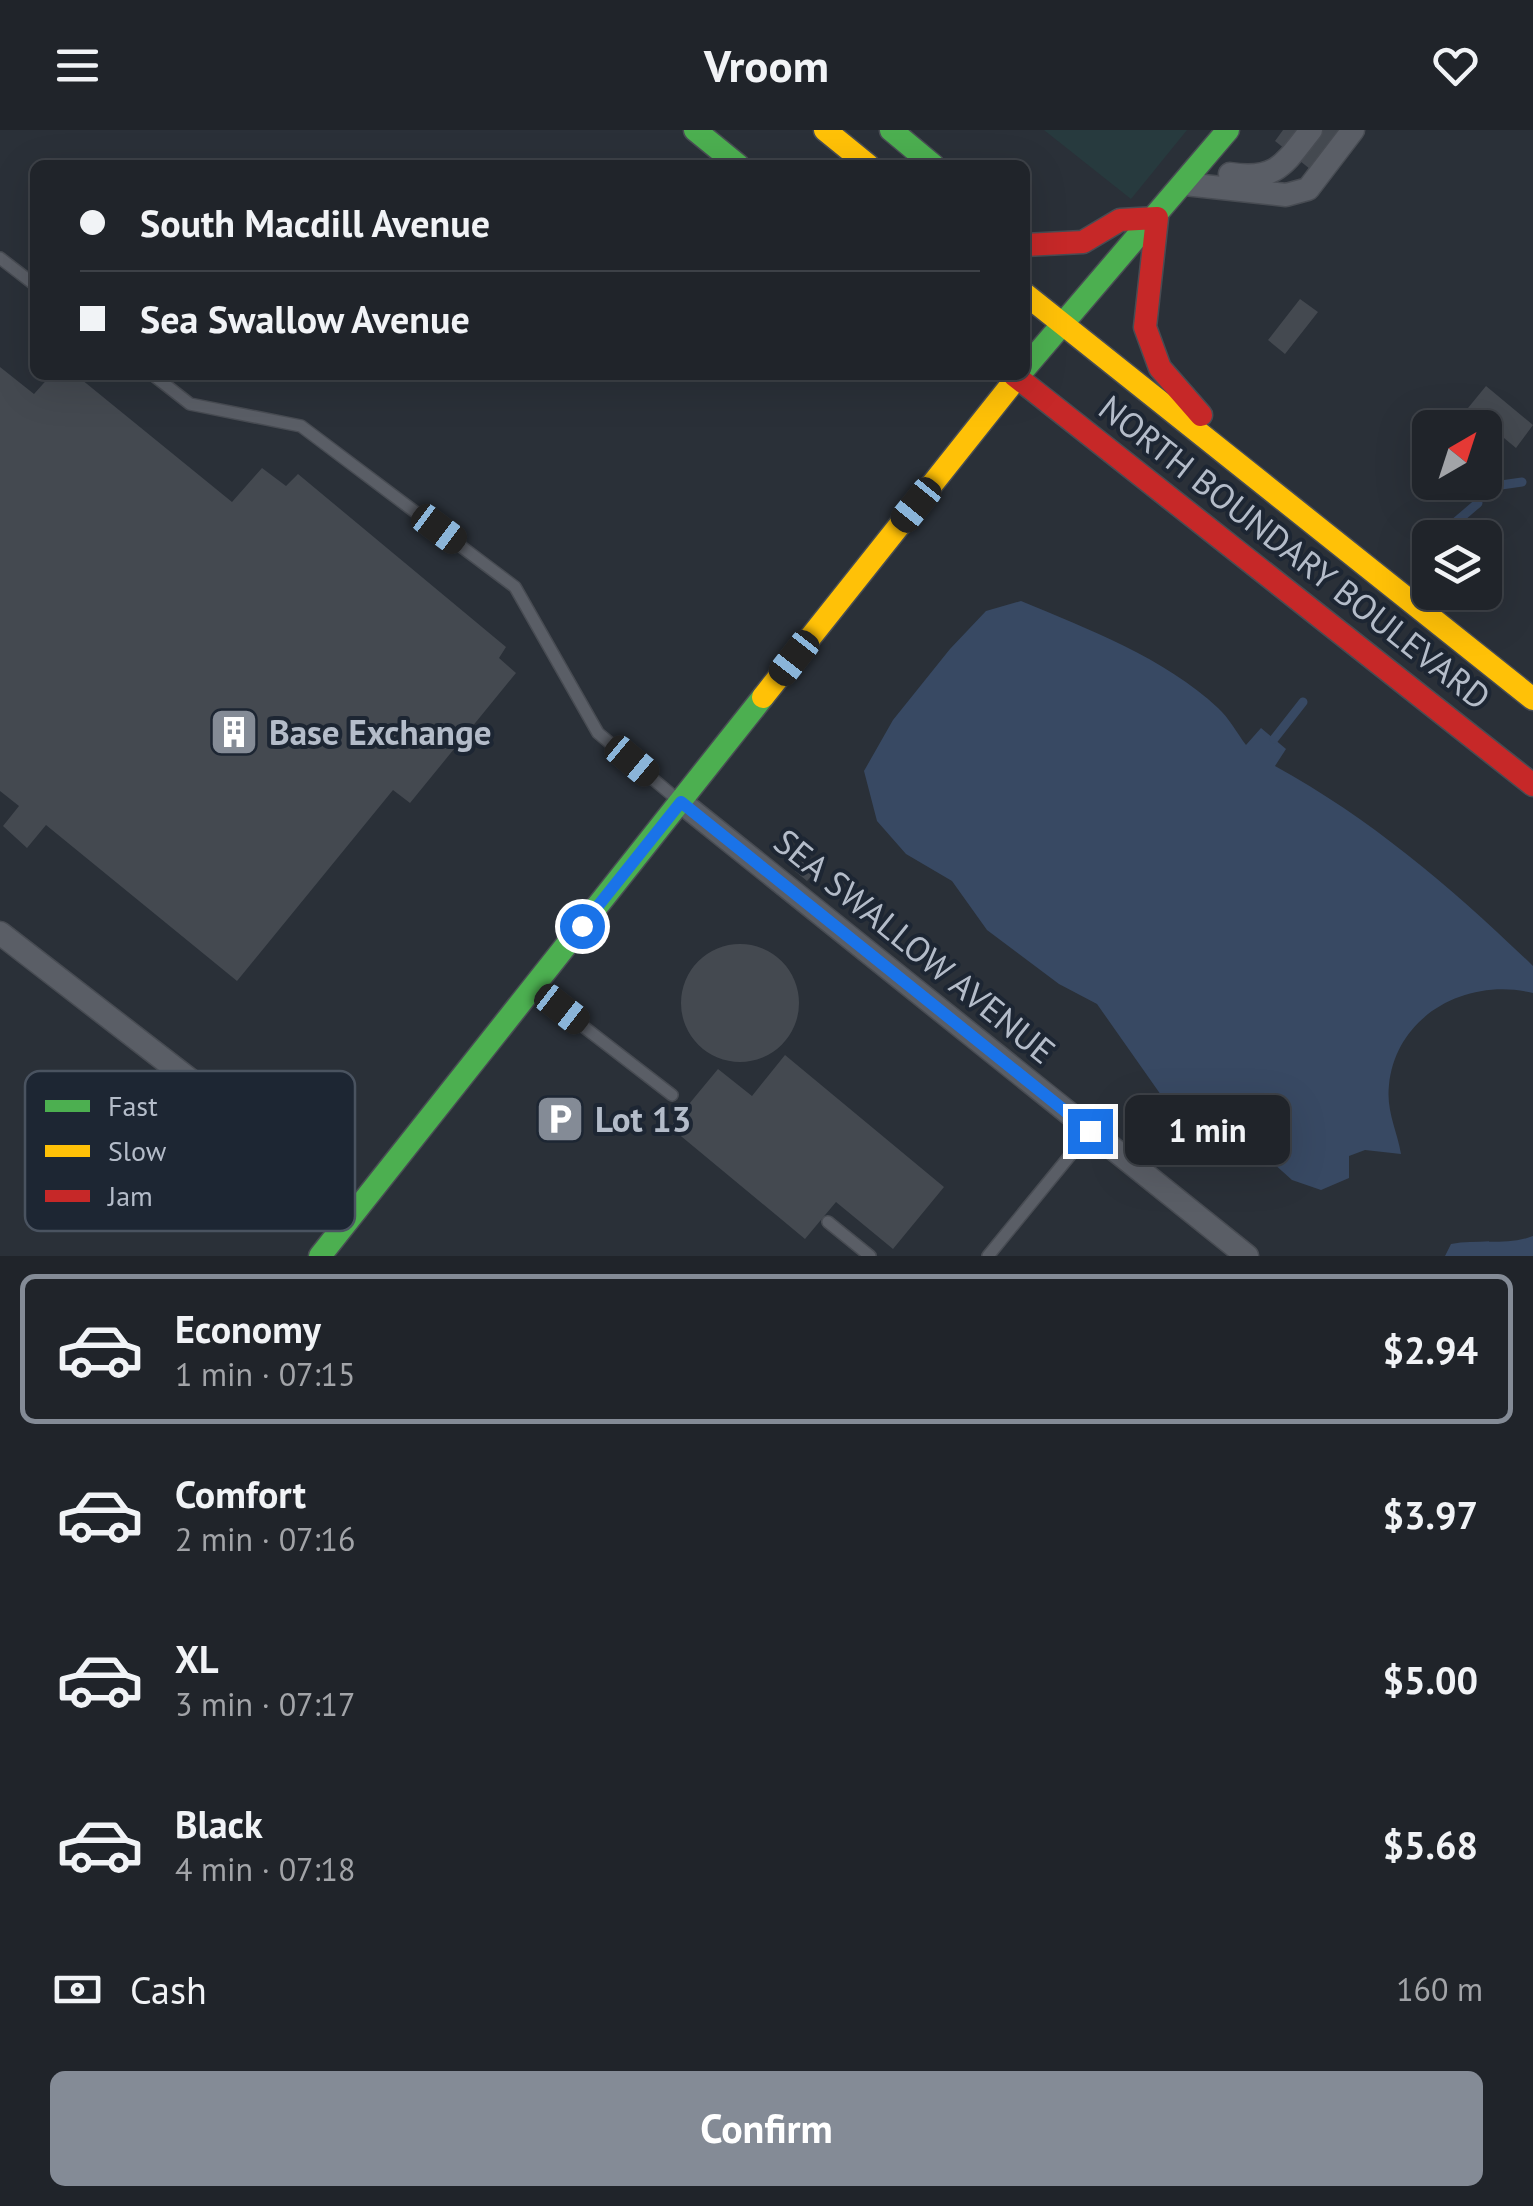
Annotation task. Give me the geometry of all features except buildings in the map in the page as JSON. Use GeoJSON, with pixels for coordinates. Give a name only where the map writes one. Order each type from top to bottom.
{"type":"FeatureCollection","features":[{"type":"Feature","properties":{"kind":"main road"},"geometry":{"type":"LineString","coordinates":[[694,130],[732,160]]}},
{"type":"Feature","properties":{"kind":"main road"},"geometry":{"type":"LineString","coordinates":[[826,130],[862,160]]}},
{"type":"Feature","properties":{"kind":"main road"},"geometry":{"type":"LineString","coordinates":[[891,130],[927,160]]}},
{"type":"Feature","properties":{"kind":"main road"},"geometry":{"type":"LineString","coordinates":[[1030,362],[1157,218],[1228,130]]}},
{"type":"Feature","properties":{"kind":"main road"},"geometry":{"type":"LineString","coordinates":[[1030,245],[1083,242],[1120,220],[1157,218]]}},
{"type":"Feature","properties":{"kind":"main road"},"geometry":{"type":"LineString","coordinates":[[1157,218],[1145,328],[1160,368],[1252,476]]}},
{"type":"Feature","properties":{"kind":"main road","name":"NORTH BOUNDARY BOULEVARD"},"geometry":{"type":"LineString","coordinates":[[1030,298],[1533,699]]}},
{"type":"Feature","properties":{"kind":"main road"},"geometry":{"type":"LineString","coordinates":[[355,1212],[1014,380]]}},
{"type":"Feature","properties":{"kind":"main road","name":"NORTH BOUNDARY BOULEVARD"},"geometry":{"type":"LineString","coordinates":[[1027,380],[1533,785]]}},
{"type":"Feature","properties":{"kind":"main road"},"geometry":{"type":"LineString","coordinates":[[320,1256],[340,1231]]}},
{"type":"Feature","properties":{"kind":"street"},"geometry":{"type":"LineString","coordinates":[[1191,177],[1256,178],[1278,170],[1311,130]]}},
{"type":"Feature","properties":{"kind":"street"},"geometry":{"type":"LineString","coordinates":[[1191,177],[1286,195],[1308,189],[1353,130]]}},
{"type":"Feature","properties":{"kind":"street","name":"SEA SWALLOW AVENUE"},"geometry":{"type":"LineString","coordinates":[[681,802],[1247,1256]]}},
{"type":"Feature","properties":{"kind":"street"},"geometry":{"type":"LineString","coordinates":[[0,933],[178,1071]]}},
{"type":"Feature","properties":{"kind":"lane"},"geometry":{"type":"LineString","coordinates":[[0,258],[30,280]]}},
{"type":"Feature","properties":{"kind":"lane"},"geometry":{"type":"LineString","coordinates":[[159,380],[190,404],[301,426],[515,587],[598,733],[681,802]]}},
{"type":"Feature","properties":{"kind":"lane"},"geometry":{"type":"LineString","coordinates":[[533,987],[672,1095]]}},
{"type":"Feature","properties":{"kind":"lane"},"geometry":{"type":"LineString","coordinates":[[988,1256],[1090,1131]]}},
{"type":"Feature","properties":{"kind":"lane"},"geometry":{"type":"LineString","coordinates":[[828,1222],[870,1256]]}},
{"type":"Feature","properties":{"kind":"green space"},"geometry":{"type":"Polygon","coordinates":[[[1044,130],[1187,130],[1131,199],[1044,130]]]}},
{"type":"Feature","properties":{"kind":"water"},"geometry":{"type":"Polygon","coordinates":[[[1021,601],[1125,646],[1174,674],[1218,708],[1246,745],[1261,728],[1286,749],[1275,766],[1345,809],[1411,857],[1533,966],[1533,993],[1508,989],[1460,997],[1420,1021],[1405,1039],[1394,1060],[1388,1094],[1401,1154],[1365,1150],[1349,1156],[1349,1178],[1321,1190],[1292,1180],[1242,1135],[1161,1095],[1097,1004],[1059,984],[987,930],[952,881],[906,854],[877,821],[864,771],[893,720],[986,611],[1021,601]]]}},
{"type":"Feature","properties":{"kind":"water"},"geometry":{"type":"Polygon","coordinates":[[[1533,1236],[1533,1256],[1445,1256],[1451,1244],[1514,1241],[1533,1236]]]}},
{"type":"Feature","properties":{"kind":"waterway"},"geometry":{"type":"LineString","coordinates":[[1502,485],[1522,482]]}},
{"type":"Feature","properties":{"kind":"waterway"},"geometry":{"type":"LineString","coordinates":[[1458,520],[1478,503]]}},
{"type":"Feature","properties":{"kind":"waterway"},"geometry":{"type":"LineString","coordinates":[[1274,739],[1303,702]]}},
{"type":"Feature","properties":{"kind":"traffic: fast"},"geometry":{"type":"LineString","coordinates":[[695,130],[732,160]]}},
{"type":"Feature","properties":{"kind":"traffic: fast"},"geometry":{"type":"LineString","coordinates":[[891,130],[927,160]]}},
{"type":"Feature","properties":{"kind":"traffic: fast"},"geometry":{"type":"LineString","coordinates":[[1030,362],[1228,130]]}},
{"type":"Feature","properties":{"kind":"traffic: fast"},"geometry":{"type":"LineString","coordinates":[[355,1212],[763,697]]}},
{"type":"Feature","properties":{"kind":"traffic: fast"},"geometry":{"type":"LineString","coordinates":[[320,1256],[340,1231]]}},
{"type":"Feature","properties":{"kind":"traffic: slow"},"geometry":{"type":"LineString","coordinates":[[825,130],[862,160]]}},
{"type":"Feature","properties":{"kind":"traffic: slow"},"geometry":{"type":"LineString","coordinates":[[1030,298],[1533,699]]}},
{"type":"Feature","properties":{"kind":"traffic: slow"},"geometry":{"type":"LineString","coordinates":[[763,697],[1015,380]]}},
{"type":"Feature","properties":{"kind":"traffic: jam"},"geometry":{"type":"LineString","coordinates":[[1157,218],[1145,327],[1160,368],[1201,415]]}},
{"type":"Feature","properties":{"kind":"traffic: jam"},"geometry":{"type":"LineString","coordinates":[[1030,245],[1083,242],[1120,220],[1157,218]]}},
{"type":"Feature","properties":{"kind":"traffic: jam"},"geometry":{"type":"LineString","coordinates":[[1020,380],[1533,785]]}},
{"type":"Feature","properties":{"kind":"place","name":"Base Exchange"},"geometry":{"type":"Point","coordinates":[234,732]}},
{"type":"Feature","properties":{"kind":"place","name":"Lot 13"},"geometry":{"type":"Point","coordinates":[560,1119]}},
{"type":"Feature","properties":{"kind":"route"},"geometry":{"type":"LineString","coordinates":[[582,926],[681,802],[1090,1131]]}}]}
